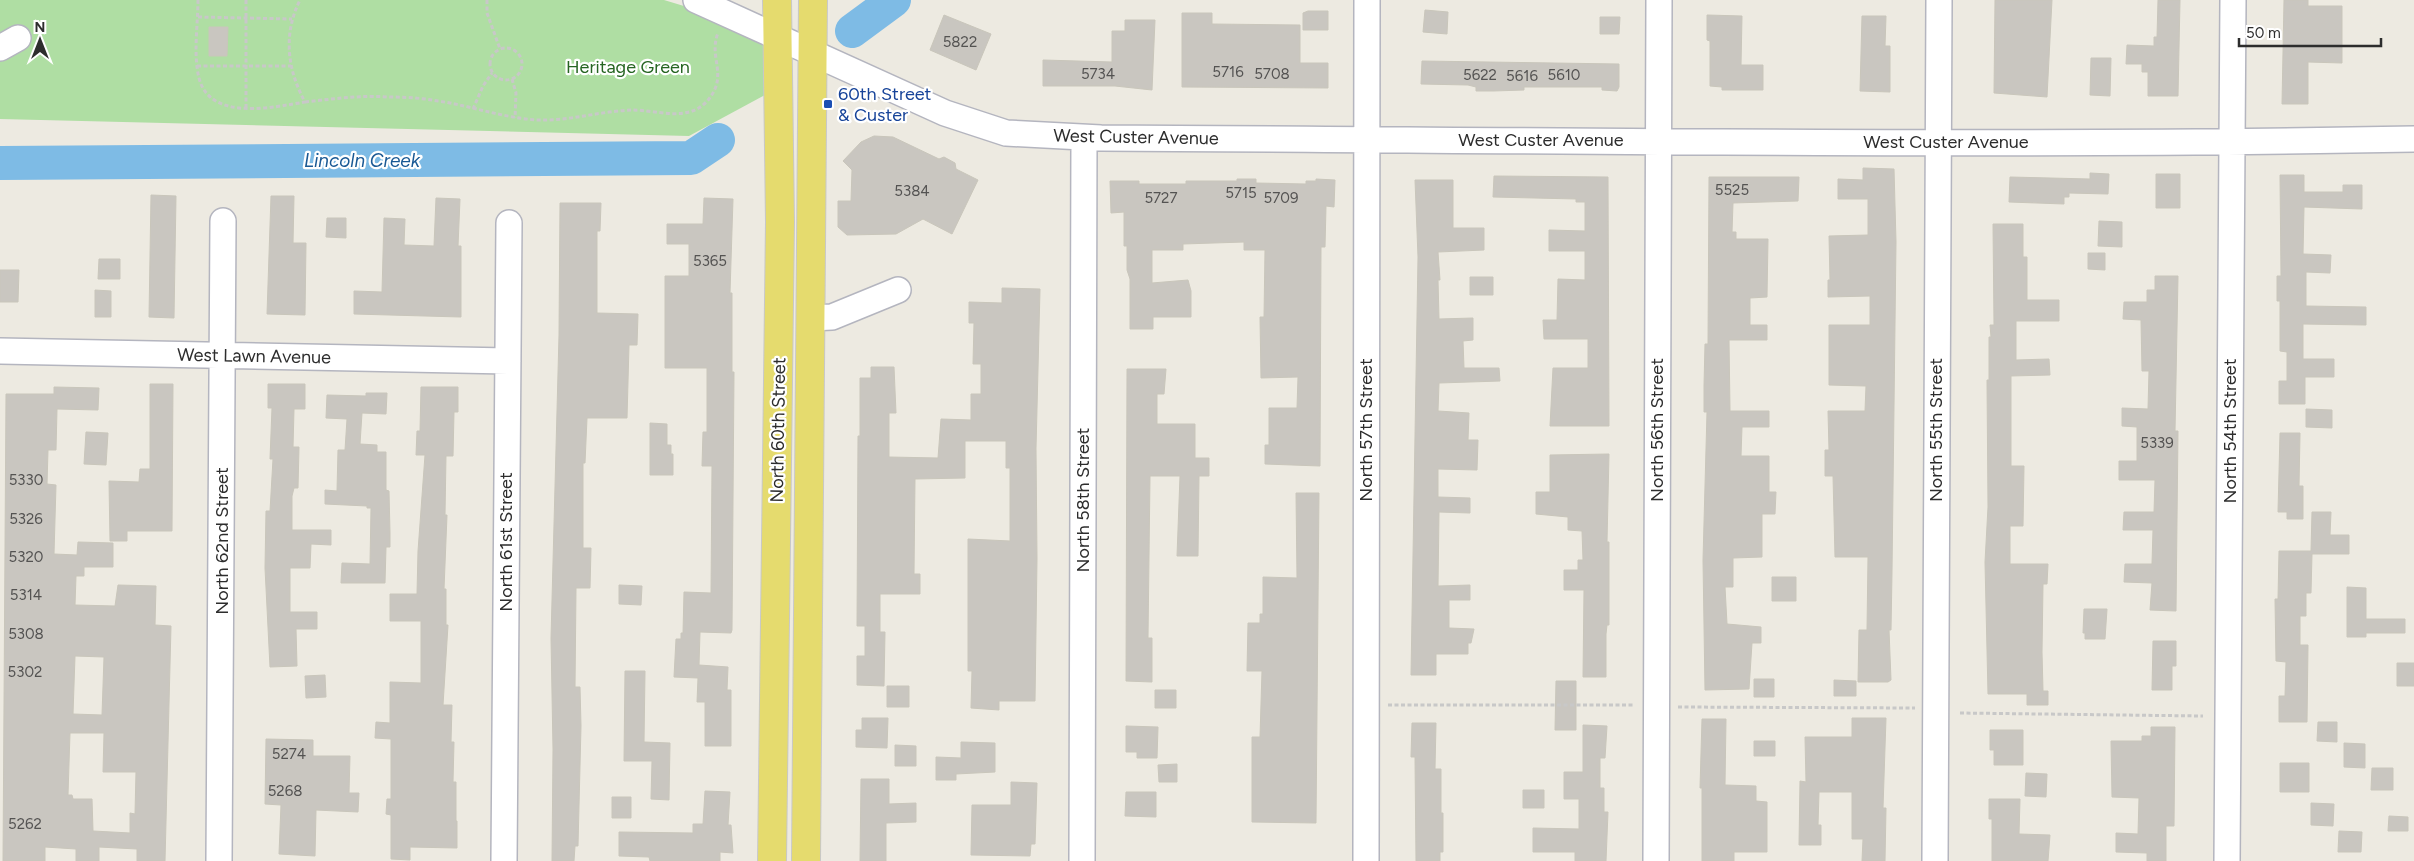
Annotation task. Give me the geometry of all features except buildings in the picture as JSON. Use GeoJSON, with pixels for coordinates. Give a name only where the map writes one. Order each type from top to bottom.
{"type":"FeatureCollection","features":[{"type":"Feature","properties":{"kind":"main road","name":"North 60th Street"},"geometry":{"type":"LineString","coordinates":[[772,861],[780,222],[777,0]]}},
{"type":"Feature","properties":{"kind":"main road","name":"North 60th Street"},"geometry":{"type":"LineString","coordinates":[[806,861],[813,0]]}},
{"type":"Feature","properties":{"kind":"street","name":"West Custer Avenue"},"geometry":{"type":"LineString","coordinates":[[696,0],[945,113],[1006,133],[1084,138],[1658,141],[2233,142],[2414,139]]}},
{"type":"Feature","properties":{"kind":"street","name":"North 57th Street"},"geometry":{"type":"LineString","coordinates":[[1366,861],[1367,0]]}},
{"type":"Feature","properties":{"kind":"street","name":"North 56th Street"},"geometry":{"type":"LineString","coordinates":[[1656,861],[1658,0]]}},
{"type":"Feature","properties":{"kind":"street","name":"North 55th Street"},"geometry":{"type":"LineString","coordinates":[[1935,861],[1939,0]]}},
{"type":"Feature","properties":{"kind":"street","name":"North 54th Street"},"geometry":{"type":"LineString","coordinates":[[2227,861],[2233,0]]}},
{"type":"Feature","properties":{"kind":"street","name":"North 58th Street"},"geometry":{"type":"LineString","coordinates":[[1082,861],[1084,138]]}},
{"type":"Feature","properties":{"kind":"street","name":"North 62nd Street"},"geometry":{"type":"LineString","coordinates":[[219,861],[223,221]]}},
{"type":"Feature","properties":{"kind":"street","name":"North 61st Street"},"geometry":{"type":"LineString","coordinates":[[504,861],[510,223]]}},
{"type":"Feature","properties":{"kind":"street"},"geometry":{"type":"LineString","coordinates":[[811,318],[832,318],[898,290]]}},
{"type":"Feature","properties":{"kind":"street","name":"West Lawn Avenue"},"geometry":{"type":"LineString","coordinates":[[0,351],[508,361]]}},
{"type":"Feature","properties":{"kind":"path"},"geometry":{"type":"LineString","coordinates":[[198,0],[197,66],[204,90],[213,100],[225,105],[246,108],[274,107],[348,97],[388,97],[438,101],[515,118],[540,120],[582,117],[632,110],[676,114],[692,112],[707,102],[716,89],[719,75],[714,43],[718,32]]}},
{"type":"Feature","properties":{"kind":"path"},"geometry":{"type":"LineString","coordinates":[[246,0],[246,108]]}},
{"type":"Feature","properties":{"kind":"path"},"geometry":{"type":"LineString","coordinates":[[300,0],[289,28],[288,45],[296,85],[305,102]]}},
{"type":"Feature","properties":{"kind":"path"},"geometry":{"type":"LineString","coordinates":[[486,0],[487,13],[500,49]]}},
{"type":"Feature","properties":{"kind":"path"},"geometry":{"type":"LineString","coordinates":[[198,17],[292,19]]}},
{"type":"Feature","properties":{"kind":"path"},"geometry":{"type":"LineString","coordinates":[[500,49],[515,50],[522,58],[520,72],[512,79],[501,80],[492,73],[490,62],[492,56],[500,49]]}},
{"type":"Feature","properties":{"kind":"path"},"geometry":{"type":"LineString","coordinates":[[197,66],[291,66]]}},
{"type":"Feature","properties":{"kind":"path"},"geometry":{"type":"LineString","coordinates":[[472,109],[482,86],[492,73]]}},
{"type":"Feature","properties":{"kind":"path"},"geometry":{"type":"LineString","coordinates":[[512,79],[516,93],[515,118]]}},
{"type":"Feature","properties":{"kind":"path"},"geometry":{"type":"LineString","coordinates":[[1388,705],[1634,705]]}},
{"type":"Feature","properties":{"kind":"path"},"geometry":{"type":"LineString","coordinates":[[1678,707],[1918,708]]}},
{"type":"Feature","properties":{"kind":"path"},"geometry":{"type":"LineString","coordinates":[[1960,713],[2203,716]]}},
{"type":"Feature","properties":{"kind":"green space","name":"Heritage Green"},"geometry":{"type":"Polygon","coordinates":[[[0,0],[664,0],[707,13],[765,43],[765,95],[689,136],[0,119],[0,0]]]}},
{"type":"Feature","properties":{"kind":"waterway","name":"Lincoln Creek"},"geometry":{"type":"LineString","coordinates":[[852,31],[894,0]]}},
{"type":"Feature","properties":{"kind":"waterway","name":"Lincoln Creek"},"geometry":{"type":"LineString","coordinates":[[0,163],[691,158],[718,140]]}},
{"type":"Feature","properties":{"kind":"place","name":"60th Street & Custer"},"geometry":{"type":"Point","coordinates":[828,104]}}]}
